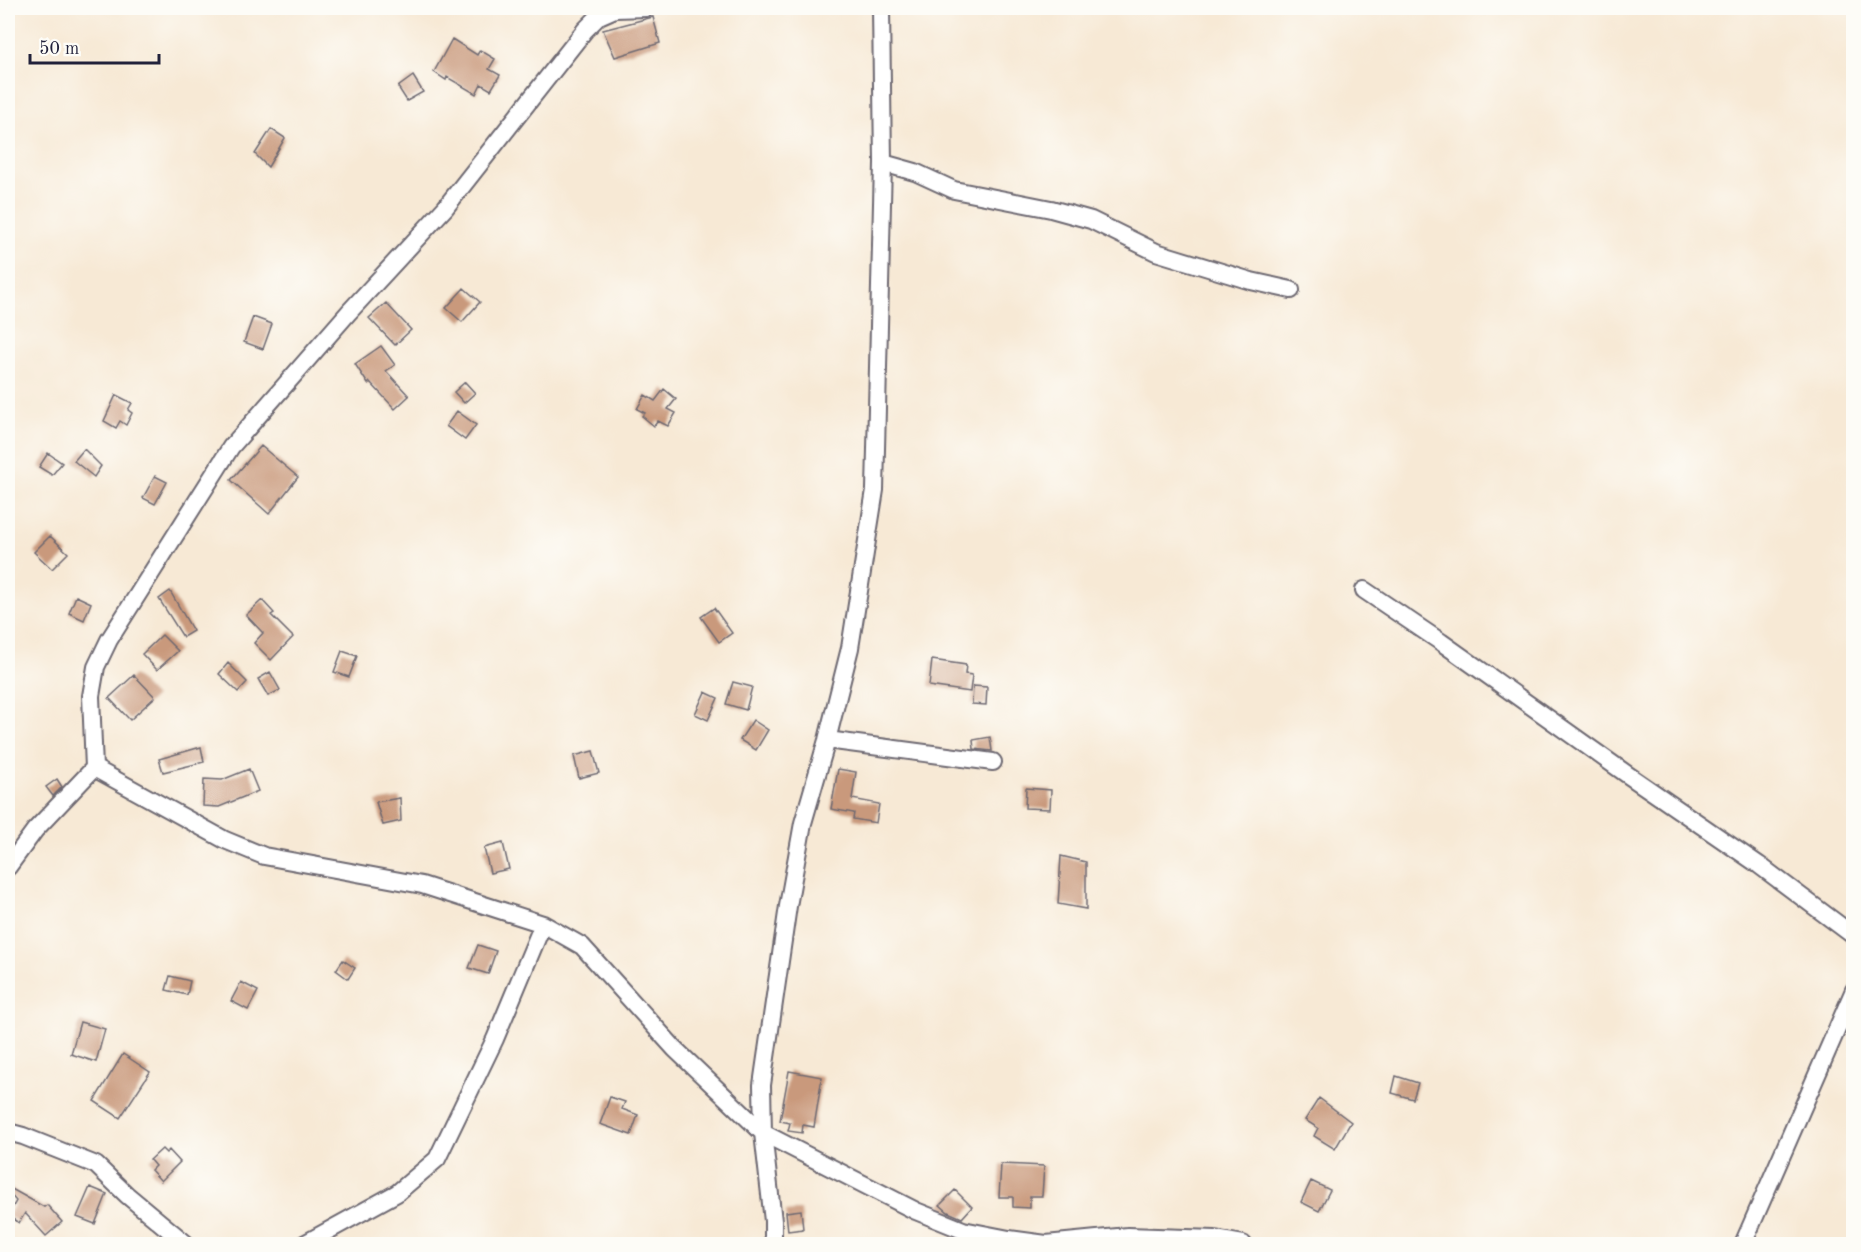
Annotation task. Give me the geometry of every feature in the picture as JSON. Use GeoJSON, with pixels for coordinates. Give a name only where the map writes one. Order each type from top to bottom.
{"type":"FeatureCollection","features":[{"type":"Feature","properties":{"kind":"street"},"geometry":{"type":"LineString","coordinates":[[8,867],[35,831],[94,768],[91,696],[96,667],[109,640],[231,447],[444,208],[585,30],[599,16],[615,9],[646,8]]}},
{"type":"Feature","properties":{"kind":"street"},"geometry":{"type":"LineString","coordinates":[[773,1245],[773,1221],[763,1133],[762,1085],[788,906],[803,823],[850,648],[875,490],[883,163],[881,8]]}},
{"type":"Feature","properties":{"kind":"street"},"geometry":{"type":"LineString","coordinates":[[883,163],[915,172],[954,190],[1051,209],[1091,220],[1156,252],[1251,281],[1291,290]]}},
{"type":"Feature","properties":{"kind":"street"},"geometry":{"type":"LineString","coordinates":[[1364,590],[1442,642],[1759,865],[1854,936]]}},
{"type":"Feature","properties":{"kind":"street"},"geometry":{"type":"LineString","coordinates":[[827,740],[993,762]]}},
{"type":"Feature","properties":{"kind":"street"},"geometry":{"type":"LineString","coordinates":[[94,768],[225,840],[264,856],[422,885],[543,924],[582,946],[675,1049],[763,1133],[916,1211],[963,1230],[1046,1244],[1128,1236],[1215,1239],[1243,1245]]}},
{"type":"Feature","properties":{"kind":"street"},"geometry":{"type":"LineString","coordinates":[[304,1245],[397,1193],[437,1159],[495,1039],[543,924]]}},
{"type":"Feature","properties":{"kind":"street"},"geometry":{"type":"LineString","coordinates":[[1743,1245],[1854,990]]}},
{"type":"Feature","properties":{"kind":"street"},"geometry":{"type":"LineString","coordinates":[[8,1132],[96,1165],[127,1195],[186,1245]]}},
{"type":"Feature","properties":{"kind":"building"},"geometry":{"type":"Polygon","coordinates":[[[653,17],[660,43],[615,57],[603,30],[653,17]]]}},
{"type":"Feature","properties":{"kind":"building"},"geometry":{"type":"Polygon","coordinates":[[[452,39],[477,55],[480,50],[495,59],[489,69],[500,75],[491,90],[481,84],[476,94],[434,72],[452,39]]]}},
{"type":"Feature","properties":{"kind":"building"},"geometry":{"type":"Polygon","coordinates":[[[413,76],[423,92],[407,101],[398,87],[413,76]]]}},
{"type":"Feature","properties":{"kind":"building"},"geometry":{"type":"Polygon","coordinates":[[[271,129],[285,138],[268,167],[255,154],[271,129]]]}},
{"type":"Feature","properties":{"kind":"building"},"geometry":{"type":"Polygon","coordinates":[[[464,288],[480,302],[462,322],[446,308],[464,288]]]}},
{"type":"Feature","properties":{"kind":"building"},"geometry":{"type":"Polygon","coordinates":[[[386,303],[411,330],[395,345],[369,318],[386,303]]]}},
{"type":"Feature","properties":{"kind":"building"},"geometry":{"type":"Polygon","coordinates":[[[253,317],[272,324],[263,349],[244,342],[253,317]]]}},
{"type":"Feature","properties":{"kind":"building"},"geometry":{"type":"Polygon","coordinates":[[[381,346],[395,365],[386,371],[409,396],[395,409],[370,382],[368,384],[355,364],[381,346]]]}},
{"type":"Feature","properties":{"kind":"building"},"geometry":{"type":"Polygon","coordinates":[[[465,382],[475,393],[464,403],[454,392],[465,382]]]}},
{"type":"Feature","properties":{"kind":"building"},"geometry":{"type":"Polygon","coordinates":[[[664,389],[676,399],[668,409],[676,413],[668,426],[658,421],[654,426],[642,416],[645,413],[637,409],[645,395],[655,401],[664,389]]]}},
{"type":"Feature","properties":{"kind":"building"},"geometry":{"type":"Polygon","coordinates":[[[116,395],[132,403],[128,410],[132,413],[126,425],[120,421],[116,428],[104,421],[116,395]]]}},
{"type":"Feature","properties":{"kind":"building"},"geometry":{"type":"Polygon","coordinates":[[[457,411],[476,425],[465,440],[446,426],[457,411]]]}},
{"type":"Feature","properties":{"kind":"building"},"geometry":{"type":"Polygon","coordinates":[[[261,446],[298,477],[269,514],[231,480],[261,446]]]}},
{"type":"Feature","properties":{"kind":"building"},"geometry":{"type":"Polygon","coordinates":[[[84,449],[101,466],[94,477],[74,461],[84,449]]]}},
{"type":"Feature","properties":{"kind":"building"},"geometry":{"type":"Polygon","coordinates":[[[48,453],[62,463],[52,475],[39,467],[48,453]]]}},
{"type":"Feature","properties":{"kind":"building"},"geometry":{"type":"Polygon","coordinates":[[[155,476],[167,482],[155,504],[143,498],[155,476]]]}},
{"type":"Feature","properties":{"kind":"building"},"geometry":{"type":"Polygon","coordinates":[[[50,536],[68,553],[52,569],[34,552],[50,536]]]}},
{"type":"Feature","properties":{"kind":"building"},"geometry":{"type":"Polygon","coordinates":[[[170,591],[193,631],[183,637],[159,599],[170,591]]]}},
{"type":"Feature","properties":{"kind":"building"},"geometry":{"type":"Polygon","coordinates":[[[76,596],[91,603],[84,620],[69,613],[76,596]]]}},
{"type":"Feature","properties":{"kind":"building"},"geometry":{"type":"Polygon","coordinates":[[[262,600],[274,613],[271,615],[293,637],[271,660],[254,643],[263,633],[246,615],[262,600]]]}},
{"type":"Feature","properties":{"kind":"building"},"geometry":{"type":"Polygon","coordinates":[[[714,608],[732,633],[719,642],[701,617],[714,608]]]}},
{"type":"Feature","properties":{"kind":"building"},"geometry":{"type":"Polygon","coordinates":[[[162,635],[178,651],[157,670],[142,654],[162,635]]]}},
{"type":"Feature","properties":{"kind":"building"},"geometry":{"type":"Polygon","coordinates":[[[342,651],[357,656],[349,677],[334,672],[342,651]]]}},
{"type":"Feature","properties":{"kind":"building"},"geometry":{"type":"Polygon","coordinates":[[[932,660],[966,665],[965,674],[972,675],[970,692],[929,686],[932,660]]]}},
{"type":"Feature","properties":{"kind":"building"},"geometry":{"type":"Polygon","coordinates":[[[228,663],[247,682],[238,692],[219,674],[228,663]]]}},
{"type":"Feature","properties":{"kind":"building"},"geometry":{"type":"Polygon","coordinates":[[[270,672],[280,690],[268,696],[258,679],[270,672]]]}},
{"type":"Feature","properties":{"kind":"building"},"geometry":{"type":"Polygon","coordinates":[[[134,675],[155,697],[130,720],[109,698],[134,675]]]}},
{"type":"Feature","properties":{"kind":"building"},"geometry":{"type":"Polygon","coordinates":[[[733,682],[752,687],[746,710],[726,704],[733,682]]]}},
{"type":"Feature","properties":{"kind":"building"},"geometry":{"type":"Polygon","coordinates":[[[973,686],[987,687],[986,705],[972,704],[973,686]]]}},
{"type":"Feature","properties":{"kind":"building"},"geometry":{"type":"Polygon","coordinates":[[[705,692],[718,698],[708,720],[695,714],[705,692]]]}},
{"type":"Feature","properties":{"kind":"building"},"geometry":{"type":"Polygon","coordinates":[[[753,720],[768,730],[756,750],[740,740],[753,720]]]}},
{"type":"Feature","properties":{"kind":"building"},"geometry":{"type":"Polygon","coordinates":[[[990,737],[992,751],[974,749],[973,740],[990,737]]]}},
{"type":"Feature","properties":{"kind":"building"},"geometry":{"type":"Polygon","coordinates":[[[201,747],[204,762],[163,772],[159,759],[201,747]]]}},
{"type":"Feature","properties":{"kind":"building"},"geometry":{"type":"Polygon","coordinates":[[[593,751],[599,773],[579,778],[574,756],[593,751]]]}},
{"type":"Feature","properties":{"kind":"building"},"geometry":{"type":"Polygon","coordinates":[[[249,769],[258,791],[219,807],[203,806],[204,779],[222,780],[249,769]]]}},
{"type":"Feature","properties":{"kind":"building"},"geometry":{"type":"Polygon","coordinates":[[[838,769],[856,772],[852,799],[879,804],[876,823],[853,819],[854,813],[831,809],[838,769]]]}},
{"type":"Feature","properties":{"kind":"building"},"geometry":{"type":"Polygon","coordinates":[[[57,779],[62,787],[53,796],[46,787],[57,779]]]}},
{"type":"Feature","properties":{"kind":"building"},"geometry":{"type":"Polygon","coordinates":[[[1026,788],[1051,790],[1050,809],[1025,808],[1026,788]]]}},
{"type":"Feature","properties":{"kind":"building"},"geometry":{"type":"Polygon","coordinates":[[[400,798],[401,821],[383,825],[376,802],[400,798]]]}},
{"type":"Feature","properties":{"kind":"building"},"geometry":{"type":"Polygon","coordinates":[[[503,843],[509,869],[490,873],[484,848],[503,843]]]}},
{"type":"Feature","properties":{"kind":"building"},"geometry":{"type":"Polygon","coordinates":[[[1061,856],[1086,862],[1086,909],[1058,904],[1061,856]]]}},
{"type":"Feature","properties":{"kind":"building"},"geometry":{"type":"Polygon","coordinates":[[[478,945],[496,951],[488,974],[469,968],[478,945]]]}},
{"type":"Feature","properties":{"kind":"building"},"geometry":{"type":"Polygon","coordinates":[[[343,960],[355,968],[348,979],[336,970],[343,960]]]}},
{"type":"Feature","properties":{"kind":"building"},"geometry":{"type":"Polygon","coordinates":[[[170,976],[190,981],[187,995],[166,990],[170,976]]]}},
{"type":"Feature","properties":{"kind":"building"},"geometry":{"type":"Polygon","coordinates":[[[241,982],[258,991],[248,1010],[231,1001],[241,982]]]}},
{"type":"Feature","properties":{"kind":"building"},"geometry":{"type":"Polygon","coordinates":[[[80,1022],[105,1029],[96,1062],[71,1054],[80,1022]]]}},
{"type":"Feature","properties":{"kind":"building"},"geometry":{"type":"Polygon","coordinates":[[[123,1054],[150,1072],[120,1118],[94,1101],[123,1054]]]}},
{"type":"Feature","properties":{"kind":"building"},"geometry":{"type":"Polygon","coordinates":[[[789,1071],[822,1077],[814,1127],[803,1125],[802,1133],[788,1131],[790,1123],[780,1121],[789,1071]]]}},
{"type":"Feature","properties":{"kind":"building"},"geometry":{"type":"Polygon","coordinates":[[[1396,1076],[1418,1083],[1413,1099],[1392,1093],[1396,1076]]]}},
{"type":"Feature","properties":{"kind":"building"},"geometry":{"type":"Polygon","coordinates":[[[610,1097],[625,1102],[622,1109],[638,1115],[631,1135],[600,1124],[610,1097]]]}},
{"type":"Feature","properties":{"kind":"building"},"geometry":{"type":"Polygon","coordinates":[[[1319,1098],[1351,1122],[1335,1149],[1314,1136],[1318,1128],[1305,1120],[1319,1098]]]}},
{"type":"Feature","properties":{"kind":"building"},"geometry":{"type":"Polygon","coordinates":[[[162,1149],[166,1153],[169,1150],[180,1162],[161,1181],[151,1170],[155,1166],[150,1160],[162,1149]]]}},
{"type":"Feature","properties":{"kind":"building"},"geometry":{"type":"Polygon","coordinates":[[[1001,1164],[1044,1166],[1042,1196],[1030,1196],[1030,1208],[1013,1207],[1013,1197],[999,1197],[1001,1164]]]}},
{"type":"Feature","properties":{"kind":"building"},"geometry":{"type":"Polygon","coordinates":[[[1311,1181],[1330,1190],[1319,1211],[1301,1202],[1311,1181]]]}},
{"type":"Feature","properties":{"kind":"building"},"geometry":{"type":"Polygon","coordinates":[[[8,1187],[44,1207],[47,1205],[62,1222],[46,1236],[25,1213],[19,1223],[8,1216],[16,1201],[8,1192],[8,1187]]]}},
{"type":"Feature","properties":{"kind":"building"},"geometry":{"type":"Polygon","coordinates":[[[90,1187],[107,1194],[95,1224],[77,1217],[90,1187]]]}},
{"type":"Feature","properties":{"kind":"building"},"geometry":{"type":"Polygon","coordinates":[[[955,1190],[972,1207],[962,1218],[948,1212],[940,1205],[955,1190]]]}},
{"type":"Feature","properties":{"kind":"building"},"geometry":{"type":"Polygon","coordinates":[[[801,1210],[803,1229],[788,1231],[786,1212],[801,1210]]]}}]}
